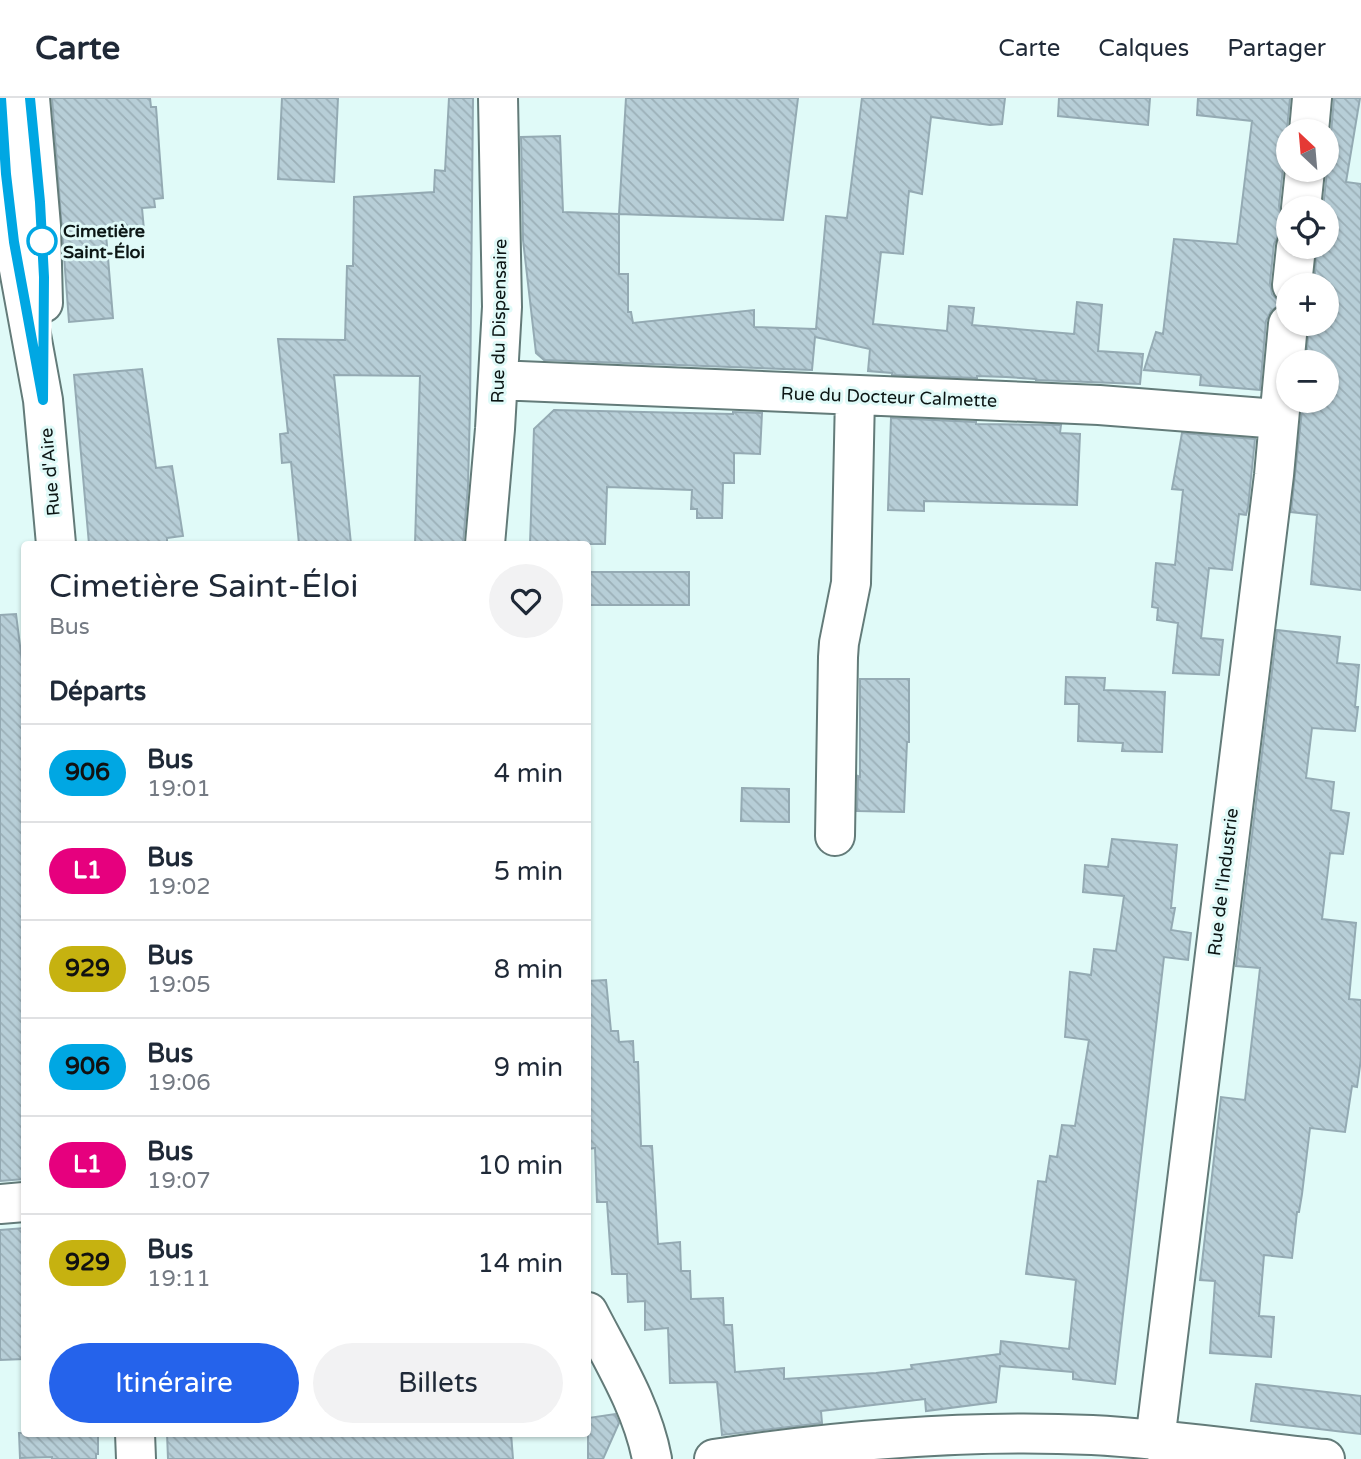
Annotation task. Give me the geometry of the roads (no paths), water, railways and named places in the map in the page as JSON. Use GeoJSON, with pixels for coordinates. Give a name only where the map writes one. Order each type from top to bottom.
{"type":"FeatureCollection","features":[{"type":"Feature","properties":{"kind":"street","name":"Rue d'Aire"},"geometry":{"type":"LineString","coordinates":[[1,98],[17,205]]}},
{"type":"Feature","properties":{"kind":"street","name":"Rue d'Aire"},"geometry":{"type":"LineString","coordinates":[[30,98],[17,205],[17,262],[43,400],[57,541]]}},
{"type":"Feature","properties":{"kind":"street","name":"Rue du Dispensaire"},"geometry":{"type":"LineString","coordinates":[[485,541],[498,380],[502,286],[498,98]]}},
{"type":"Feature","properties":{"kind":"street"},"geometry":{"type":"LineString","coordinates":[[1310,119],[1312,98]]}},
{"type":"Feature","properties":{"kind":"street","name":"Rue de l'Industrie"},"geometry":{"type":"LineString","coordinates":[[1155,1441],[1274,475],[1287,336]]}},
{"type":"Feature","properties":{"kind":"street","name":"Rue du Docteur Calmette"},"geometry":{"type":"LineString","coordinates":[[498,380],[1099,405],[1279,419]]}},
{"type":"Feature","properties":{"kind":"street"},"geometry":{"type":"LineString","coordinates":[[835,836],[838,657],[851,583],[855,396]]}},
{"type":"Feature","properties":{"kind":"street"},"geometry":{"type":"LineString","coordinates":[[0,1204],[21,1202]]}},
{"type":"Feature","properties":{"kind":"street"},"geometry":{"type":"LineString","coordinates":[[591,1318],[640,1416],[652,1459]]}},
{"type":"Feature","properties":{"kind":"street"},"geometry":{"type":"LineString","coordinates":[[714,1459],[811,1445],[971,1434],[1090,1435],[1325,1459]]}},
{"type":"Feature","properties":{"kind":"street"},"geometry":{"type":"LineString","coordinates":[[135,1437],[136,1459]]}},
{"type":"Feature","properties":{"kind":"place","name":"Cimetière Saint-Éloi"},"geometry":{"type":"Point","coordinates":[42,241]}}]}
